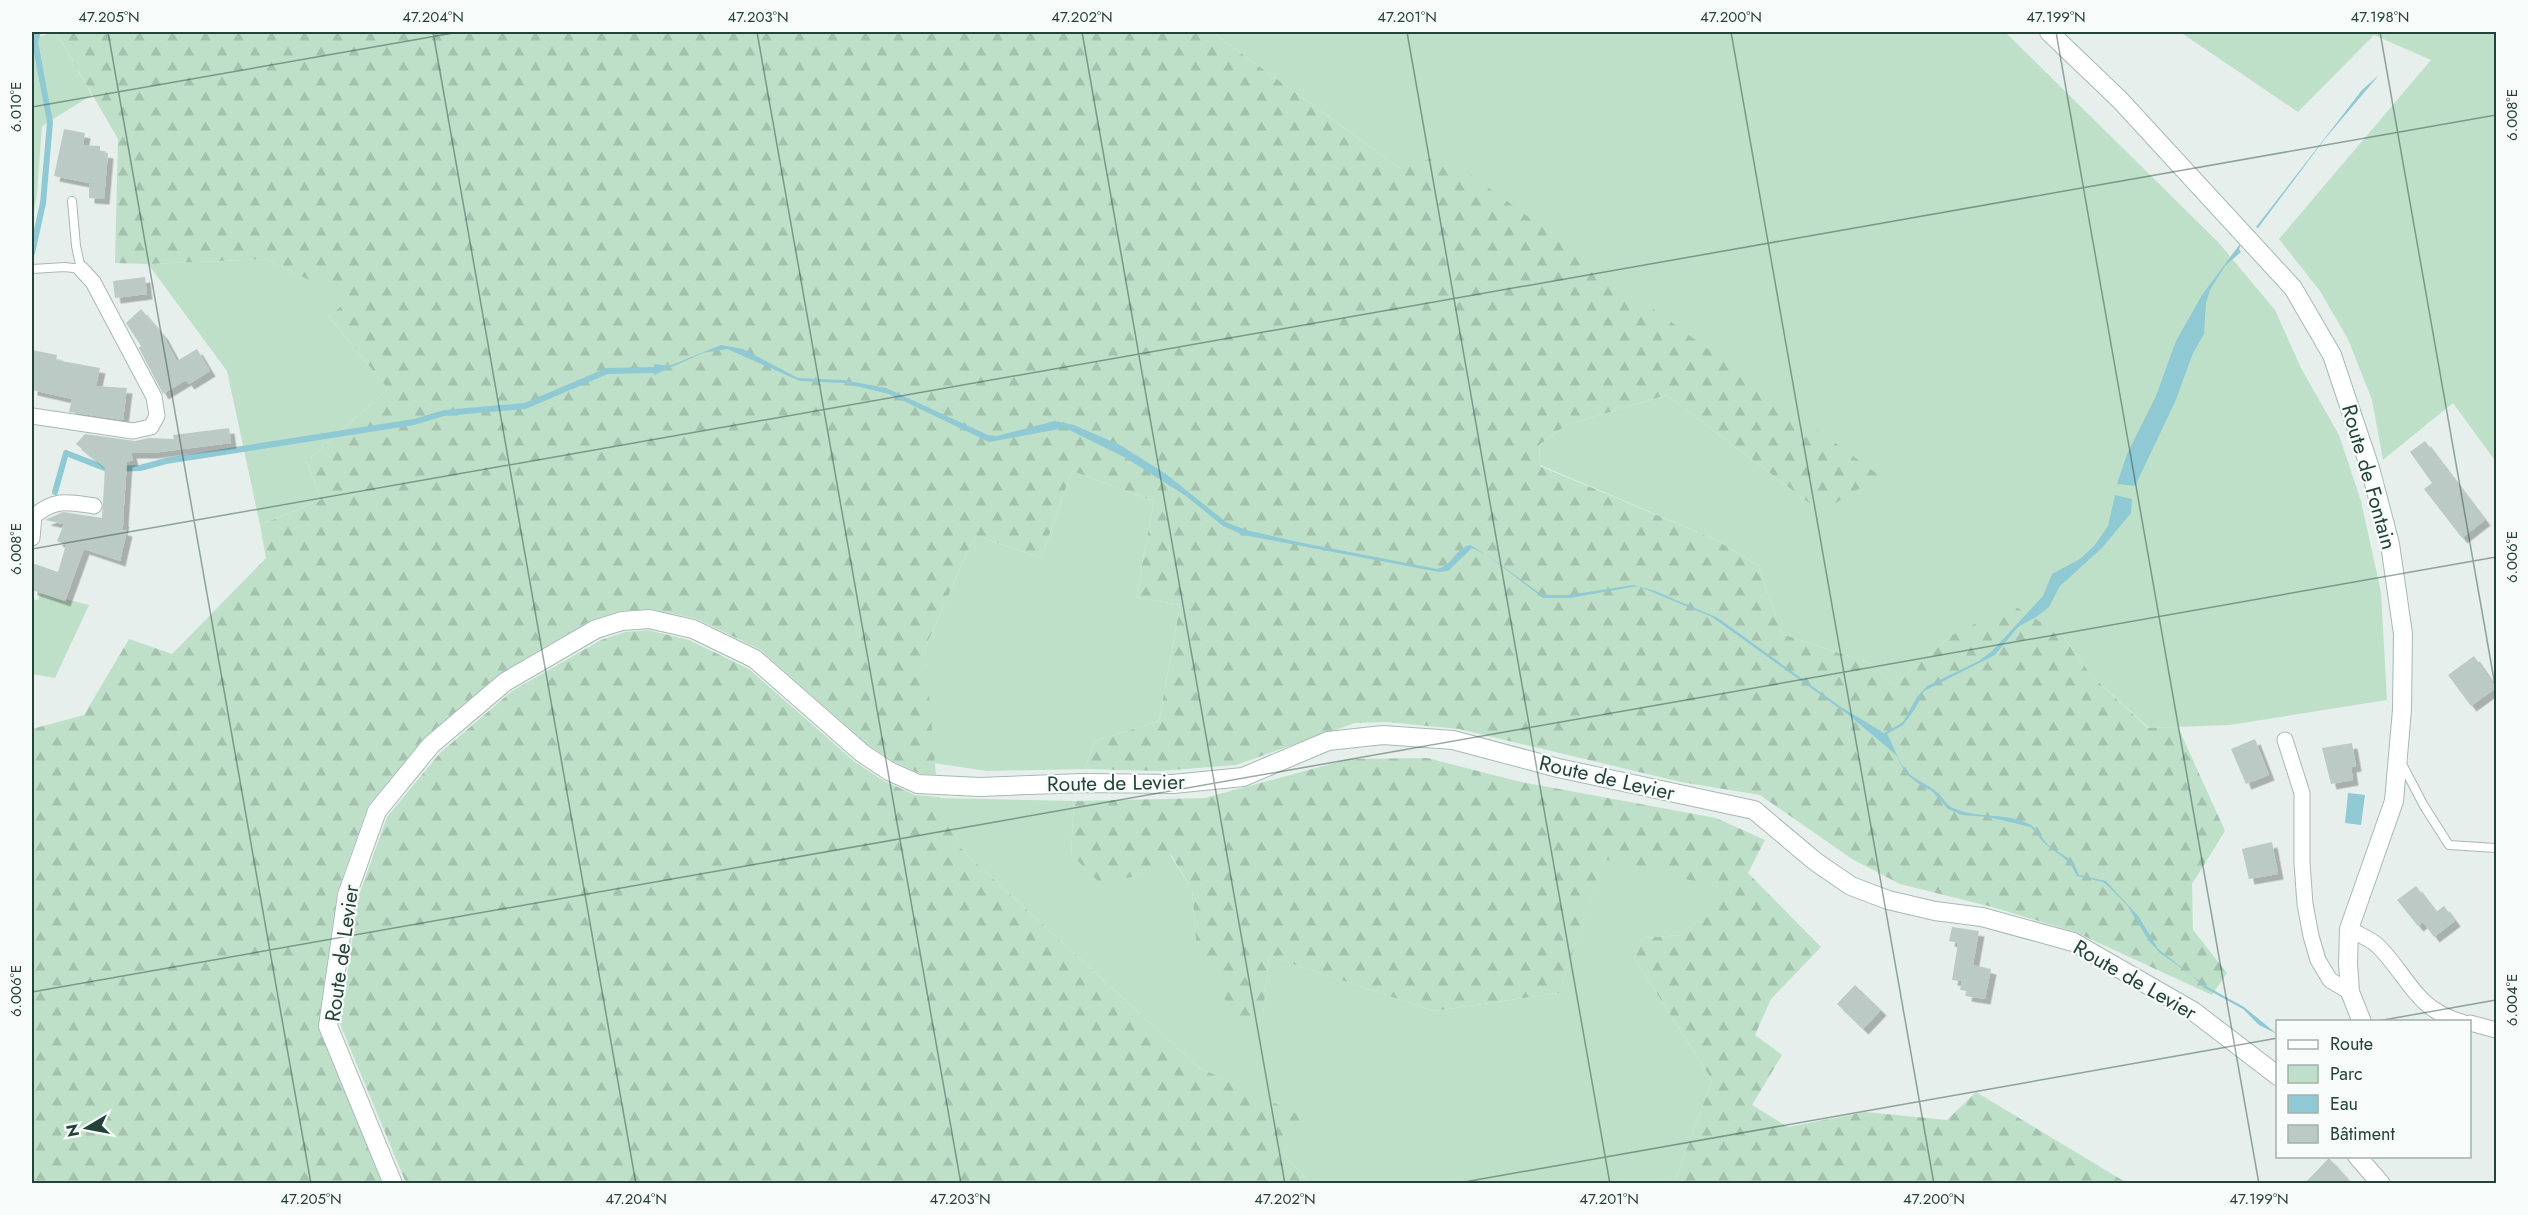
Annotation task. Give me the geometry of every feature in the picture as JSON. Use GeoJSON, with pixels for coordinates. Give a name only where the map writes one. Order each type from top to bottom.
{"type":"FeatureCollection","features":[{"type":"Feature","properties":{"kind":"street","name":"Route de Fontain"},"geometry":{"type":"LineString","coordinates":[[2049,32],[2120,100],[2293,288],[2332,356],[2370,468],[2390,544],[2403,634],[2399,758],[2394,801],[2349,929],[2350,992],[2361,1020]]}},
{"type":"Feature","properties":{"kind":"street"},"geometry":{"type":"LineString","coordinates":[[32,416],[133,430],[151,427],[157,416],[154,396],[93,282],[81,269]]}},
{"type":"Feature","properties":{"kind":"street"},"geometry":{"type":"LineString","coordinates":[[32,538],[33,516],[43,509],[62,501],[94,507]]}},
{"type":"Feature","properties":{"kind":"street","name":"Route de Levier"},"geometry":{"type":"LineString","coordinates":[[393,1184],[328,1026],[347,895],[377,811],[431,745],[505,682],[596,630],[622,621],[649,619],[693,629],[755,659],[862,753],[889,771],[918,784],[980,787],[1083,783],[1173,784],[1243,777],[1328,741],[1383,735],[1453,740],[1558,768],[1754,810],[1816,862],[1851,886],[1888,900],[1935,911],[1982,917],[2073,942],[2193,1011],[2276,1075]]}},
{"type":"Feature","properties":{"kind":"street"},"geometry":{"type":"LineString","coordinates":[[2285,740],[2302,793],[2302,863],[2305,904],[2311,936],[2318,960],[2330,980],[2350,992]]}},
{"type":"Feature","properties":{"kind":"street"},"geometry":{"type":"LineString","coordinates":[[2349,929],[2377,945],[2419,999],[2445,1017],[2455,1020]]}},
{"type":"Feature","properties":{"kind":"street"},"geometry":{"type":"LineString","coordinates":[[2471,1024],[2496,1030]]}},
{"type":"Feature","properties":{"kind":"street"},"geometry":{"type":"LineString","coordinates":[[2359,1158],[2381,1184]]}},
{"type":"Feature","properties":{"kind":"lane"},"geometry":{"type":"LineString","coordinates":[[32,269],[65,267],[81,269],[76,246],[72,201]]}},
{"type":"Feature","properties":{"kind":"lane"},"geometry":{"type":"LineString","coordinates":[[2399,758],[2424,806],[2449,845],[2496,848]]}},
{"type":"Feature","properties":{"kind":"green space"},"geometry":{"type":"Polygon","coordinates":[[[32,32],[41,36],[56,32],[92,95],[42,126],[37,194],[32,223],[32,32]]]}},
{"type":"Feature","properties":{"kind":"green space"},"geometry":{"type":"Polygon","coordinates":[[[56,32],[1214,32],[1401,169],[1443,154],[1880,476],[1821,512],[1667,395],[1566,425],[1539,445],[1540,466],[1714,539],[1758,565],[1782,634],[1872,664],[1894,685],[1952,635],[2013,605],[2063,636],[2091,675],[2148,728],[2178,727],[2225,831],[2192,884],[2193,930],[2227,973],[2212,995],[2075,932],[1992,907],[1900,884],[1852,859],[1760,795],[1681,782],[1459,729],[1386,722],[1355,723],[1236,765],[1160,771],[1085,769],[1095,741],[1159,721],[1180,605],[1136,597],[1154,501],[1072,471],[1041,558],[975,535],[925,648],[936,775],[921,774],[894,762],[868,745],[761,650],[697,619],[650,609],[621,611],[591,620],[500,674],[424,738],[368,806],[337,893],[318,1027],[383,1183],[32,1183],[32,729],[84,715],[129,639],[172,654],[266,558],[260,525],[321,500],[307,461],[388,389],[329,317],[349,299],[265,259],[148,264],[115,263],[118,139],[56,32]]]}},
{"type":"Feature","properties":{"kind":"green space"},"geometry":{"type":"Polygon","coordinates":[[[1214,32],[2005,32],[2219,243],[2275,310],[2301,368],[2339,435],[2361,501],[2381,592],[2387,700],[2230,725],[2149,728],[2091,675],[2063,636],[1952,635],[1894,685],[1872,664],[1782,634],[1758,565],[1714,539],[1540,465],[1539,445],[1566,425],[1667,395],[1821,512],[1401,169],[1214,32]]]}},
{"type":"Feature","properties":{"kind":"green space"},"geometry":{"type":"Polygon","coordinates":[[[2180,32],[2496,32],[2496,462],[2453,403],[2383,460],[2372,400],[2348,339],[2320,291],[2279,239],[2431,60],[2374,35],[2298,112],[2180,32]]]}},
{"type":"Feature","properties":{"kind":"green space"},"geometry":{"type":"Polygon","coordinates":[[[265,259],[350,299],[329,317],[388,389],[307,461],[321,500],[260,525],[227,371],[148,264],[265,259]]]}},
{"type":"Feature","properties":{"kind":"green space"},"geometry":{"type":"Polygon","coordinates":[[[1072,471],[1154,501],[1136,597],[1180,605],[1159,721],[1095,741],[1085,769],[987,771],[933,763],[925,648],[975,535],[1041,558],[1072,471]]]}},
{"type":"Feature","properties":{"kind":"green space"},"geometry":{"type":"Polygon","coordinates":[[[41,593],[89,605],[55,678],[32,674],[32,599],[38,600],[41,593]]]}},
{"type":"Feature","properties":{"kind":"green space"},"geometry":{"type":"Polygon","coordinates":[[[648,630],[689,640],[749,669],[855,762],[884,781],[915,795],[940,797],[962,850],[1198,1067],[1302,1116],[1283,1153],[1310,1183],[406,1183],[340,1024],[358,898],[387,817],[440,753],[512,691],[601,640],[625,632],[648,630]]]}},
{"type":"Feature","properties":{"kind":"green space"},"geometry":{"type":"Polygon","coordinates":[[[1427,758],[1521,782],[1716,818],[1765,840],[1748,873],[1821,947],[1771,999],[1755,1035],[1782,1055],[1752,1105],[1788,1127],[1865,1112],[1947,1120],[1976,1092],[2127,1183],[1674,1183],[1712,1080],[1635,959],[1643,938],[1681,935],[1730,890],[1604,859],[1559,993],[1434,1011],[1269,956],[1263,1015],[1236,1022],[1196,941],[1192,889],[1171,855],[1132,877],[1100,883],[1071,854],[1074,801],[1205,798],[1349,759],[1427,758]]]}},
{"type":"Feature","properties":{"kind":"green space"},"geometry":{"type":"Polygon","coordinates":[[[940,798],[1074,801],[1071,854],[1132,877],[1170,855],[1192,889],[1196,941],[1263,1014],[1269,956],[1434,1011],[1559,993],[1604,858],[1731,890],[1681,935],[1643,938],[1635,959],[1712,1080],[1674,1183],[1310,1183],[1283,1153],[1301,1116],[1198,1067],[962,850],[940,798]]]}},
{"type":"Feature","properties":{"kind":"water"},"geometry":{"type":"Polygon","coordinates":[[[2379,75],[2324,140],[2258,228],[2256,227],[2362,90],[2379,75]]]}},
{"type":"Feature","properties":{"kind":"water"},"geometry":{"type":"Polygon","coordinates":[[[2243,240],[2239,249],[2241,252],[2225,266],[2210,290],[2206,303],[2204,334],[2193,353],[2175,402],[2135,486],[2117,484],[2127,454],[2156,396],[2176,341],[2202,295],[2243,240]]]}},
{"type":"Feature","properties":{"kind":"water"},"geometry":{"type":"Polygon","coordinates":[[[721,345],[743,349],[798,378],[843,380],[886,388],[988,435],[997,436],[1055,421],[1074,425],[1120,445],[1166,474],[1226,522],[1246,530],[1437,569],[1447,564],[1461,550],[1470,545],[1486,554],[1472,548],[1448,571],[1439,572],[1243,535],[1223,526],[1186,496],[1126,458],[1065,428],[989,442],[889,394],[843,383],[800,381],[727,349],[703,353],[654,375],[654,364],[669,366],[721,345]]]}},
{"type":"Feature","properties":{"kind":"water"},"geometry":{"type":"Polygon","coordinates":[[[2115,495],[2132,499],[2131,513],[2102,548],[2060,586],[2049,607],[2018,627],[1995,655],[1924,691],[1915,709],[1903,725],[1887,734],[1906,771],[1937,792],[1951,807],[1971,813],[2020,820],[2032,826],[2048,844],[2071,861],[2079,875],[2106,881],[2139,917],[2158,949],[2206,986],[2244,1007],[2276,1034],[2259,1025],[2243,1009],[2203,987],[2193,976],[2160,953],[2149,941],[2127,905],[2107,885],[2077,876],[2070,863],[2043,842],[2031,827],[1988,817],[1962,815],[1948,809],[1932,791],[1905,773],[1897,756],[1846,713],[1712,617],[1639,586],[1718,618],[1841,707],[1884,733],[1903,722],[1917,697],[1927,686],[1979,661],[1992,651],[2043,596],[2052,574],[2080,559],[2094,546],[2108,526],[2115,495]]]}},
{"type":"Feature","properties":{"kind":"water"},"geometry":{"type":"Polygon","coordinates":[[[1488,556],[1542,595],[1568,595],[1638,586],[1570,598],[1543,598],[1488,556]]]}},
{"type":"Feature","properties":{"kind":"water"},"geometry":{"type":"Polygon","coordinates":[[[2348,793],[2365,795],[2361,825],[2345,823],[2348,793]]]}},
{"type":"Feature","properties":{"kind":"building"},"geometry":{"type":"Polygon","coordinates":[[[64,129],[85,133],[83,145],[100,146],[100,152],[108,153],[104,199],[89,198],[89,183],[54,176],[64,129]]]}},
{"type":"Feature","properties":{"kind":"building"},"geometry":{"type":"Polygon","coordinates":[[[145,277],[147,294],[115,298],[113,281],[145,277]]]}},
{"type":"Feature","properties":{"kind":"building"},"geometry":{"type":"Polygon","coordinates":[[[141,309],[163,335],[177,361],[197,349],[210,371],[189,384],[186,380],[163,394],[139,348],[141,346],[126,323],[141,309]]]}},
{"type":"Feature","properties":{"kind":"building"},"geometry":{"type":"Polygon","coordinates":[[[32,350],[57,355],[56,360],[100,368],[96,386],[127,388],[123,420],[69,412],[72,399],[32,390],[32,350]]]}},
{"type":"Feature","properties":{"kind":"building"},"geometry":{"type":"Polygon","coordinates":[[[229,428],[231,443],[152,453],[131,453],[133,460],[127,462],[122,530],[127,531],[120,561],[84,549],[65,601],[32,590],[32,563],[58,572],[66,545],[57,541],[64,524],[45,520],[63,512],[102,518],[105,468],[76,444],[85,434],[135,441],[149,438],[174,439],[173,435],[229,428]]]}},
{"type":"Feature","properties":{"kind":"building"},"geometry":{"type":"Polygon","coordinates":[[[2425,441],[2485,520],[2462,538],[2424,489],[2432,483],[2410,452],[2425,441]]]}},
{"type":"Feature","properties":{"kind":"building"},"geometry":{"type":"Polygon","coordinates":[[[2474,656],[2496,688],[2471,706],[2448,675],[2474,656]]]}},
{"type":"Feature","properties":{"kind":"building"},"geometry":{"type":"Polygon","coordinates":[[[2255,739],[2269,775],[2246,784],[2231,749],[2255,739]]]}},
{"type":"Feature","properties":{"kind":"building"},"geometry":{"type":"Polygon","coordinates":[[[2352,743],[2356,766],[2351,767],[2353,780],[2331,784],[2322,748],[2352,743]]]}},
{"type":"Feature","properties":{"kind":"building"},"geometry":{"type":"Polygon","coordinates":[[[2272,842],[2278,874],[2249,879],[2242,849],[2272,842]]]}},
{"type":"Feature","properties":{"kind":"building"},"geometry":{"type":"Polygon","coordinates":[[[2416,886],[2436,912],[2444,906],[2455,921],[2434,937],[2423,922],[2418,926],[2397,900],[2416,886]]]}},
{"type":"Feature","properties":{"kind":"building"},"geometry":{"type":"Polygon","coordinates":[[[1952,927],[1979,931],[1973,965],[1991,969],[1985,999],[1966,996],[1967,991],[1960,990],[1962,981],[1952,980],[1958,943],[1949,941],[1952,927]]]}},
{"type":"Feature","properties":{"kind":"building"},"geometry":{"type":"Polygon","coordinates":[[[1855,985],[1881,1010],[1863,1029],[1837,1004],[1855,985]]]}},
{"type":"Feature","properties":{"kind":"building"},"geometry":{"type":"Polygon","coordinates":[[[2329,1158],[2352,1184],[2304,1184],[2329,1158]]]}},
{"type":"Feature","properties":{"kind":"waterway"},"geometry":{"type":"LineString","coordinates":[[32,253],[43,203],[50,122],[35,42],[38,32]]}},
{"type":"Feature","properties":{"kind":"waterway"},"geometry":{"type":"LineString","coordinates":[[55,492],[66,453],[107,469],[140,468],[166,461],[414,422],[444,413],[525,406],[607,371],[654,370]]}}]}
